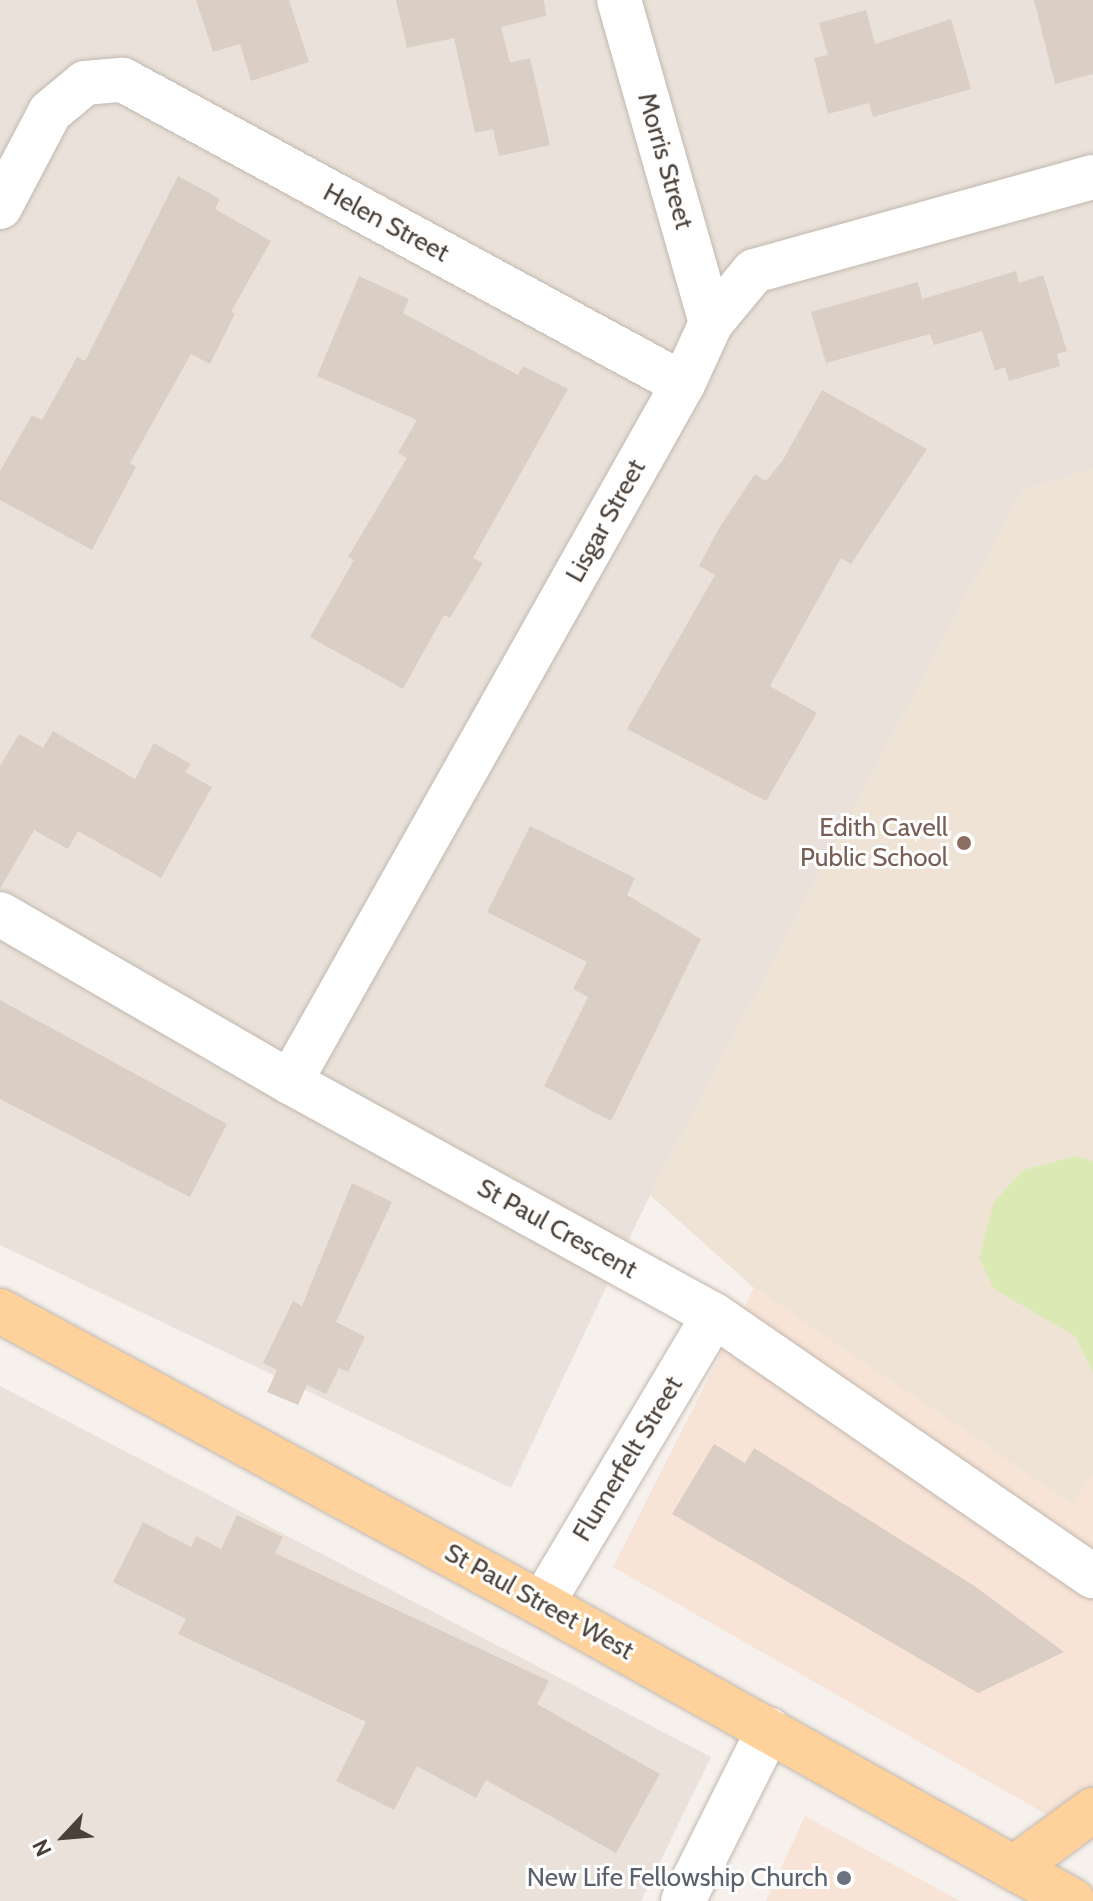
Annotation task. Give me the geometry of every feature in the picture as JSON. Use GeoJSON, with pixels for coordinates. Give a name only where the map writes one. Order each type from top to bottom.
{"type":"FeatureCollection","features":[{"type":"Feature","properties":{"kind":"main road","name":"St Paul Street West"},"geometry":{"type":"LineString","coordinates":[[0,1311],[542,1604],[1073,1901]]}},
{"type":"Feature","properties":{"kind":"main road"},"geometry":{"type":"LineString","coordinates":[[1014,1868],[1093,1810]]}},
{"type":"Feature","properties":{"kind":"street","name":"Morris Street"},"geometry":{"type":"LineString","coordinates":[[619,0],[711,323]]}},
{"type":"Feature","properties":{"kind":"street","name":"Helen Street"},"geometry":{"type":"LineString","coordinates":[[0,207],[50,112],[85,83],[123,80],[683,384]]}},
{"type":"Feature","properties":{"kind":"street","name":"Lisgar Street"},"geometry":{"type":"LineString","coordinates":[[290,1082],[683,384],[711,323],[754,271],[1093,177]]}},
{"type":"Feature","properties":{"kind":"street","name":"St Paul Crescent"},"geometry":{"type":"LineString","coordinates":[[0,914],[290,1082],[714,1315],[1093,1576]]}},
{"type":"Feature","properties":{"kind":"street","name":"Flumerfelt Street"},"geometry":{"type":"LineString","coordinates":[[542,1604],[714,1315]]}},
{"type":"Feature","properties":{"kind":"street"},"geometry":{"type":"LineString","coordinates":[[683,1901],[769,1729]]}},
{"type":"Feature","properties":{"kind":"shaded area"},"geometry":{"type":"Polygon","coordinates":[[[0,0],[1093,0],[1093,469],[1022,491],[650,1195],[511,1488],[0,1245],[0,0]]]}},
{"type":"Feature","properties":{"kind":"shaded area","name":"Edith Cavell Public School"},"geometry":{"type":"Polygon","coordinates":[[[1093,469],[1093,1473],[1073,1505],[754,1288],[650,1195],[1022,491],[1093,469]]]}},
{"type":"Feature","properties":{"kind":"shaded area"},"geometry":{"type":"Polygon","coordinates":[[[754,1288],[1073,1505],[1093,1473],[1093,1841],[613,1567],[754,1288]]]}},
{"type":"Feature","properties":{"kind":"shaded area"},"geometry":{"type":"Polygon","coordinates":[[[0,1386],[711,1757],[641,1901],[0,1901],[0,1386]]]}},
{"type":"Feature","properties":{"kind":"shaded area"},"geometry":{"type":"Polygon","coordinates":[[[805,1816],[960,1901],[766,1901],[805,1816]]]}},
{"type":"Feature","properties":{"kind":"green space"},"geometry":{"type":"Polygon","coordinates":[[[1076,1156],[1093,1161],[1093,1373],[1075,1336],[994,1289],[979,1258],[994,1202],[1023,1170],[1076,1156]]]}},
{"type":"Feature","properties":{"kind":"building"},"geometry":{"type":"Polygon","coordinates":[[[196,0],[289,0],[309,62],[251,81],[240,44],[213,52],[196,0]]]}},
{"type":"Feature","properties":{"kind":"building"},"geometry":{"type":"Polygon","coordinates":[[[396,0],[544,0],[546,16],[501,27],[510,63],[530,58],[550,145],[499,156],[493,129],[475,133],[454,38],[407,48],[396,0]]]}},
{"type":"Feature","properties":{"kind":"building"},"geometry":{"type":"Polygon","coordinates":[[[1034,0],[1093,0],[1093,74],[1055,84],[1034,0]]]}},
{"type":"Feature","properties":{"kind":"building"},"geometry":{"type":"Polygon","coordinates":[[[866,10],[875,44],[951,19],[971,89],[873,117],[869,103],[828,114],[814,58],[828,55],[819,23],[866,10]]]}},
{"type":"Feature","properties":{"kind":"building"},"geometry":{"type":"Polygon","coordinates":[[[178,176],[220,199],[215,209],[271,241],[231,312],[235,314],[210,364],[191,354],[130,463],[136,467],[92,550],[0,500],[0,471],[32,415],[42,420],[77,357],[85,361],[178,176]]]}},
{"type":"Feature","properties":{"kind":"building"},"geometry":{"type":"Polygon","coordinates":[[[1016,271],[1019,283],[1043,275],[1067,351],[1057,354],[1060,366],[1009,381],[1005,367],[995,371],[982,331],[934,345],[930,334],[826,363],[811,312],[918,282],[922,299],[1016,271]]]}},
{"type":"Feature","properties":{"kind":"building"},"geometry":{"type":"Polygon","coordinates":[[[359,276],[409,299],[403,313],[518,375],[523,366],[568,389],[473,558],[483,563],[450,618],[444,615],[403,689],[310,637],[354,560],[348,557],[407,458],[398,453],[417,420],[317,376],[359,276]]]}},
{"type":"Feature","properties":{"kind":"building"},"geometry":{"type":"Polygon","coordinates":[[[822,390],[927,449],[851,564],[841,558],[770,686],[817,713],[766,801],[627,729],[715,575],[699,566],[719,528],[755,474],[766,481],[783,460],[822,390]]]}},
{"type":"Feature","properties":{"kind":"building"},"geometry":{"type":"Polygon","coordinates":[[[53,731],[135,779],[154,743],[191,764],[185,772],[212,787],[161,878],[78,831],[68,849],[34,830],[0,889],[0,766],[19,734],[43,748],[53,731]]]}},
{"type":"Feature","properties":{"kind":"building"},"geometry":{"type":"Polygon","coordinates":[[[530,826],[635,878],[627,895],[701,939],[611,1121],[544,1086],[588,997],[573,989],[587,962],[487,912],[530,826]]]}},
{"type":"Feature","properties":{"kind":"building"},"geometry":{"type":"Polygon","coordinates":[[[0,1000],[227,1124],[190,1197],[0,1099],[0,1000]]]}},
{"type":"Feature","properties":{"kind":"building"},"geometry":{"type":"Polygon","coordinates":[[[352,1183],[392,1202],[336,1322],[365,1337],[348,1372],[339,1368],[326,1394],[307,1385],[298,1405],[267,1392],[277,1370],[263,1363],[293,1301],[302,1306],[352,1183]]]}},
{"type":"Feature","properties":{"kind":"building"},"geometry":{"type":"Polygon","coordinates":[[[714,1444],[745,1463],[754,1448],[973,1585],[1064,1652],[978,1693],[672,1514],[714,1444]]]}},
{"type":"Feature","properties":{"kind":"building"},"geometry":{"type":"Polygon","coordinates":[[[237,1515],[283,1537],[275,1553],[549,1681],[537,1704],[660,1774],[616,1853],[486,1780],[476,1798],[417,1766],[394,1810],[336,1781],[366,1722],[178,1634],[186,1619],[113,1582],[143,1522],[191,1547],[196,1536],[221,1549],[237,1515]]]}},
{"type":"Feature","properties":{"kind":"place","name":"Edith Cavell Public School"},"geometry":{"type":"Point","coordinates":[964,843]}},
{"type":"Feature","properties":{"kind":"place","name":"New Life Fellowship Church"},"geometry":{"type":"Point","coordinates":[844,1878]}}]}
